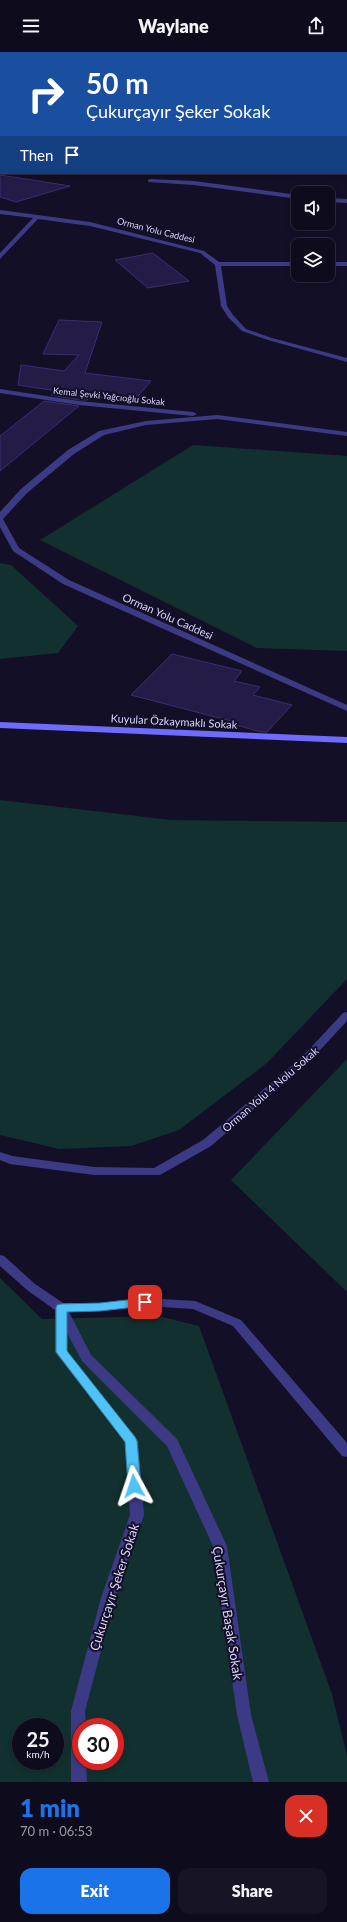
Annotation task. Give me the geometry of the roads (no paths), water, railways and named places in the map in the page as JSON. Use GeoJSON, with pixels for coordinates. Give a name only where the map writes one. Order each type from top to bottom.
{"type":"FeatureCollection","features":[{"type":"Feature","properties":{"kind":"street"},"geometry":{"type":"LineString","coordinates":[[150,181],[194,183],[291,196]]}},
{"type":"Feature","properties":{"kind":"street"},"geometry":{"type":"LineString","coordinates":[[335,200],[347,201]]}},
{"type":"Feature","properties":{"kind":"street","name":"Orman Yolu Caddesi"},"geometry":{"type":"LineString","coordinates":[[0,212],[90,224],[137,235],[202,252],[218,264]]}},
{"type":"Feature","properties":{"kind":"street"},"geometry":{"type":"LineString","coordinates":[[0,257],[37,217]]}},
{"type":"Feature","properties":{"kind":"street"},"geometry":{"type":"LineString","coordinates":[[291,264],[218,264],[224,306],[230,316],[244,330],[270,339],[347,360]]}},
{"type":"Feature","properties":{"kind":"street"},"geometry":{"type":"LineString","coordinates":[[335,264],[347,264]]}},
{"type":"Feature","properties":{"kind":"street","name":"Kemal Şevki Yağcıoğlu Sokak"},"geometry":{"type":"LineString","coordinates":[[0,392],[79,403],[217,417]]}},
{"type":"Feature","properties":{"kind":"street"},"geometry":{"type":"LineString","coordinates":[[0,517],[24,491],[65,457],[102,433],[146,423],[217,417],[347,434]]}},
{"type":"Feature","properties":{"kind":"street","name":"Orman Yolu Caddesi"},"geometry":{"type":"LineString","coordinates":[[0,520],[16,549],[66,582],[347,708]]}},
{"type":"Feature","properties":{"kind":"street","name":"Kuyular Özkaymaklı Sokak"},"geometry":{"type":"LineString","coordinates":[[0,725],[347,740]]}},
{"type":"Feature","properties":{"kind":"street","name":"Orman Yolu 4 Nolu Sokak"},"geometry":{"type":"LineString","coordinates":[[0,1156],[10,1160],[94,1171],[156,1172],[207,1143],[306,1059],[347,1016]]}},
{"type":"Feature","properties":{"kind":"street","name":"Çukurçayır Başak Sokak"},"geometry":{"type":"LineString","coordinates":[[0,1259],[31,1287],[61,1308],[86,1358],[172,1443],[220,1546],[244,1715],[261,1782]]}},
{"type":"Feature","properties":{"kind":"street"},"geometry":{"type":"LineString","coordinates":[[61,1308],[100,1307],[145,1302],[195,1305],[237,1323],[347,1452]]}},
{"type":"Feature","properties":{"kind":"street","name":"Çukurçayır Şeker Sokak"},"geometry":{"type":"LineString","coordinates":[[61,1308],[61,1352],[131,1441],[137,1516],[108,1598],[78,1711],[78,1782]]}}]}
